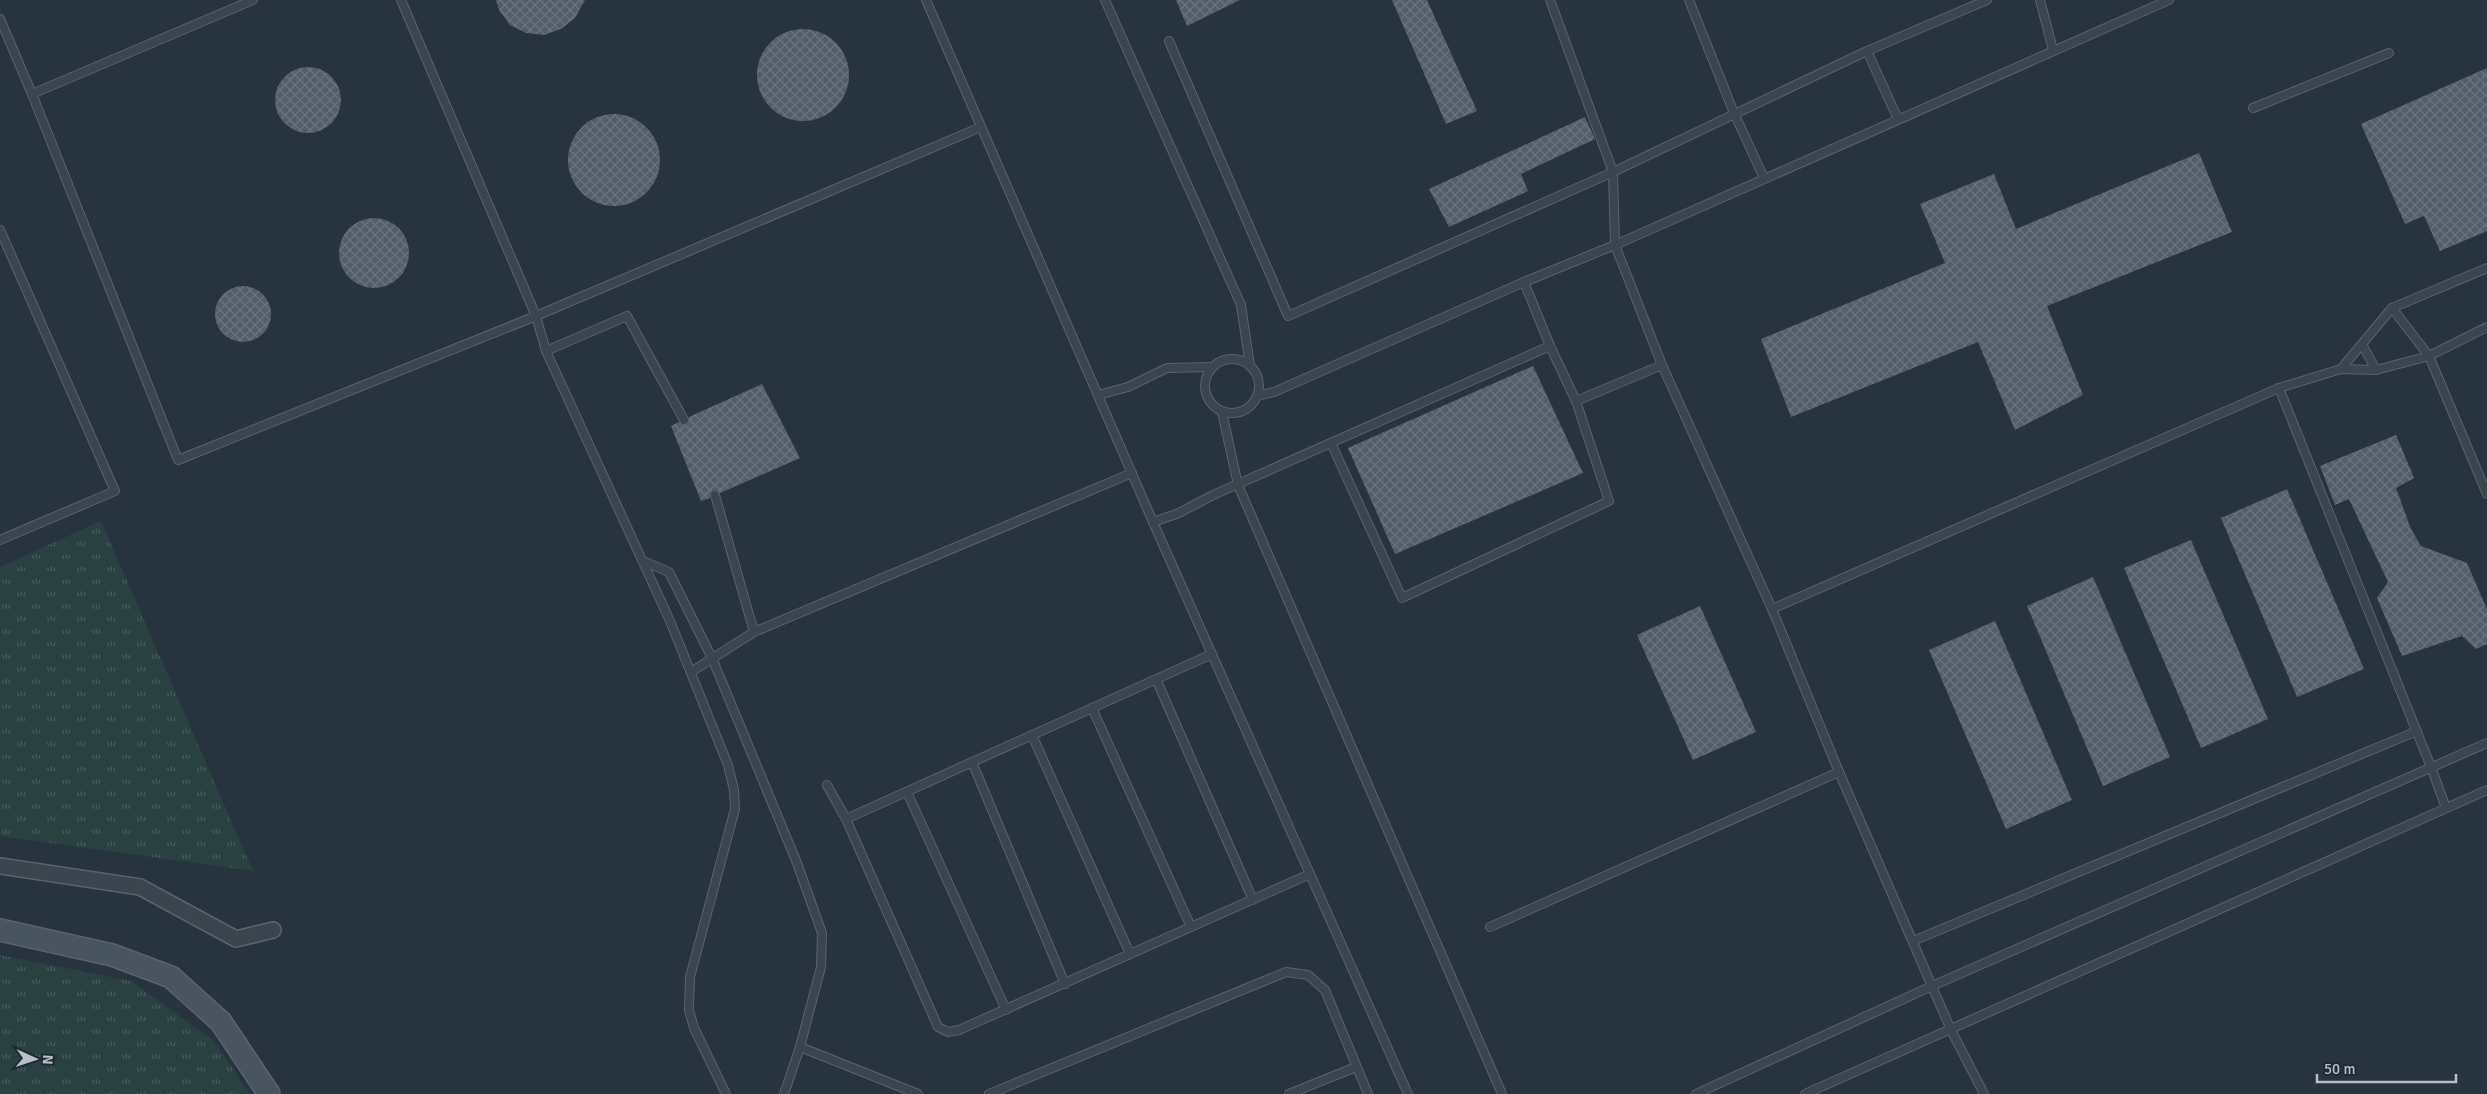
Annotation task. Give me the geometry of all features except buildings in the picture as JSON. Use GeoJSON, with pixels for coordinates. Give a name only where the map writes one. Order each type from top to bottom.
{"type":"FeatureCollection","features":[{"type":"Feature","properties":{"kind":"main road"},"geometry":{"type":"LineString","coordinates":[[0,930],[112,955],[171,977],[221,1022],[269,1094]]}},
{"type":"Feature","properties":{"kind":"street"},"geometry":{"type":"LineString","coordinates":[[0,866],[140,887],[236,939],[273,930]]}},
{"type":"Feature","properties":{"kind":"lane"},"geometry":{"type":"LineString","coordinates":[[32,94],[253,0]]}},
{"type":"Feature","properties":{"kind":"lane"},"geometry":{"type":"LineString","coordinates":[[401,0],[536,316],[546,351],[643,561],[691,672],[728,765],[734,790],[735,809],[690,977],[689,1010],[694,1028],[726,1094]]}},
{"type":"Feature","properties":{"kind":"lane"},"geometry":{"type":"LineString","coordinates":[[926,0],[1153,522],[1408,1094]]}},
{"type":"Feature","properties":{"kind":"lane"},"geometry":{"type":"LineString","coordinates":[[1105,0],[1241,305],[1250,366],[1256,375],[1259,385],[1257,396],[1252,405],[1243,411],[1233,413],[1222,412],[1213,406],[1207,397],[1205,387],[1206,376],[1212,367],[1221,361],[1231,359],[1241,361],[1250,366]]}},
{"type":"Feature","properties":{"kind":"lane"},"geometry":{"type":"LineString","coordinates":[[1550,0],[1613,172],[1615,245],[1662,365],[1772,609],[1839,772],[1951,1030],[1984,1094]]}},
{"type":"Feature","properties":{"kind":"lane"},"geometry":{"type":"LineString","coordinates":[[1689,0],[1734,113],[1764,178]]}},
{"type":"Feature","properties":{"kind":"lane"},"geometry":{"type":"LineString","coordinates":[[1169,41],[1288,316],[1613,172],[1866,51],[1986,0]]}},
{"type":"Feature","properties":{"kind":"lane"},"geometry":{"type":"LineString","coordinates":[[2040,0],[2053,50]]}},
{"type":"Feature","properties":{"kind":"lane"},"geometry":{"type":"LineString","coordinates":[[1257,396],[1274,392],[1524,282],[1615,245],[2169,0]]}},
{"type":"Feature","properties":{"kind":"lane"},"geometry":{"type":"LineString","coordinates":[[0,19],[32,94],[178,460],[536,316],[981,127]]}},
{"type":"Feature","properties":{"kind":"lane"},"geometry":{"type":"LineString","coordinates":[[1866,51],[1898,119]]}},
{"type":"Feature","properties":{"kind":"lane"},"geometry":{"type":"LineString","coordinates":[[2254,108],[2388,53]]}},
{"type":"Feature","properties":{"kind":"lane"},"geometry":{"type":"LineString","coordinates":[[0,230],[115,491],[0,540]]}},
{"type":"Feature","properties":{"kind":"lane"},"geometry":{"type":"LineString","coordinates":[[2341,369],[2392,308],[2487,268]]}},
{"type":"Feature","properties":{"kind":"lane"},"geometry":{"type":"LineString","coordinates":[[1331,443],[1402,598],[1609,501],[1576,401],[1550,346],[1524,282]]}},
{"type":"Feature","properties":{"kind":"lane"},"geometry":{"type":"LineString","coordinates":[[2392,308],[2429,356],[2487,494]]}},
{"type":"Feature","properties":{"kind":"lane"},"geometry":{"type":"LineString","coordinates":[[546,351],[626,316],[684,420]]}},
{"type":"Feature","properties":{"kind":"lane"},"geometry":{"type":"LineString","coordinates":[[1772,609],[2279,388],[2341,369],[2376,370],[2429,356],[2487,327]]}},
{"type":"Feature","properties":{"kind":"lane"},"geometry":{"type":"LineString","coordinates":[[2362,344],[2376,370]]}},
{"type":"Feature","properties":{"kind":"lane"},"geometry":{"type":"LineString","coordinates":[[1153,522],[1179,513],[1213,495],[1550,346]]}},
{"type":"Feature","properties":{"kind":"lane"},"geometry":{"type":"LineString","coordinates":[[1576,401],[1662,365]]}},
{"type":"Feature","properties":{"kind":"lane"},"geometry":{"type":"LineString","coordinates":[[1098,395],[1128,387],[1167,368],[1212,367]]}},
{"type":"Feature","properties":{"kind":"lane"},"geometry":{"type":"LineString","coordinates":[[2279,388],[2417,731],[2446,808]]}},
{"type":"Feature","properties":{"kind":"lane"},"geometry":{"type":"LineString","coordinates":[[1222,412],[1238,485],[1502,1094]]}},
{"type":"Feature","properties":{"kind":"lane"},"geometry":{"type":"LineString","coordinates":[[691,672],[754,632],[1132,473]]}},
{"type":"Feature","properties":{"kind":"lane"},"geometry":{"type":"LineString","coordinates":[[715,495],[754,632]]}},
{"type":"Feature","properties":{"kind":"lane"},"geometry":{"type":"LineString","coordinates":[[643,561],[669,572],[712,658],[797,863],[822,933],[822,967],[800,1047],[784,1094]]}},
{"type":"Feature","properties":{"kind":"lane"},"geometry":{"type":"LineString","coordinates":[[846,820],[1212,654]]}},
{"type":"Feature","properties":{"kind":"lane"},"geometry":{"type":"LineString","coordinates":[[1156,679],[1253,900]]}},
{"type":"Feature","properties":{"kind":"lane"},"geometry":{"type":"LineString","coordinates":[[1092,708],[1191,927]]}},
{"type":"Feature","properties":{"kind":"lane"},"geometry":{"type":"LineString","coordinates":[[1913,941],[2417,731]]}},
{"type":"Feature","properties":{"kind":"lane"},"geometry":{"type":"LineString","coordinates":[[1032,735],[1130,954]]}},
{"type":"Feature","properties":{"kind":"lane"},"geometry":{"type":"LineString","coordinates":[[1696,1094],[1932,986],[2487,743]]}},
{"type":"Feature","properties":{"kind":"lane"},"geometry":{"type":"LineString","coordinates":[[972,762],[1065,984]]}},
{"type":"Feature","properties":{"kind":"lane"},"geometry":{"type":"LineString","coordinates":[[1490,927],[1839,772]]}},
{"type":"Feature","properties":{"kind":"lane"},"geometry":{"type":"LineString","coordinates":[[827,785],[846,820],[938,1027],[948,1032],[959,1030],[1006,1010],[1310,874]]}},
{"type":"Feature","properties":{"kind":"lane"},"geometry":{"type":"LineString","coordinates":[[1805,1094],[2487,790]]}},
{"type":"Feature","properties":{"kind":"lane"},"geometry":{"type":"LineString","coordinates":[[907,792],[1006,1010]]}},
{"type":"Feature","properties":{"kind":"lane"},"geometry":{"type":"LineString","coordinates":[[989,1094],[1286,972],[1308,975],[1325,990],[1368,1094]]}},
{"type":"Feature","properties":{"kind":"lane"},"geometry":{"type":"LineString","coordinates":[[800,1047],[918,1094]]}},
{"type":"Feature","properties":{"kind":"lane"},"geometry":{"type":"LineString","coordinates":[[1289,1094],[1356,1067]]}},
{"type":"Feature","properties":{"kind":"green space"},"geometry":{"type":"Polygon","coordinates":[[[101,521],[253,871],[0,836],[0,567],[101,521]]]}},
{"type":"Feature","properties":{"kind":"green space"},"geometry":{"type":"Polygon","coordinates":[[[0,955],[131,981],[214,1041],[250,1094],[0,1094],[0,955]]]}}]}
